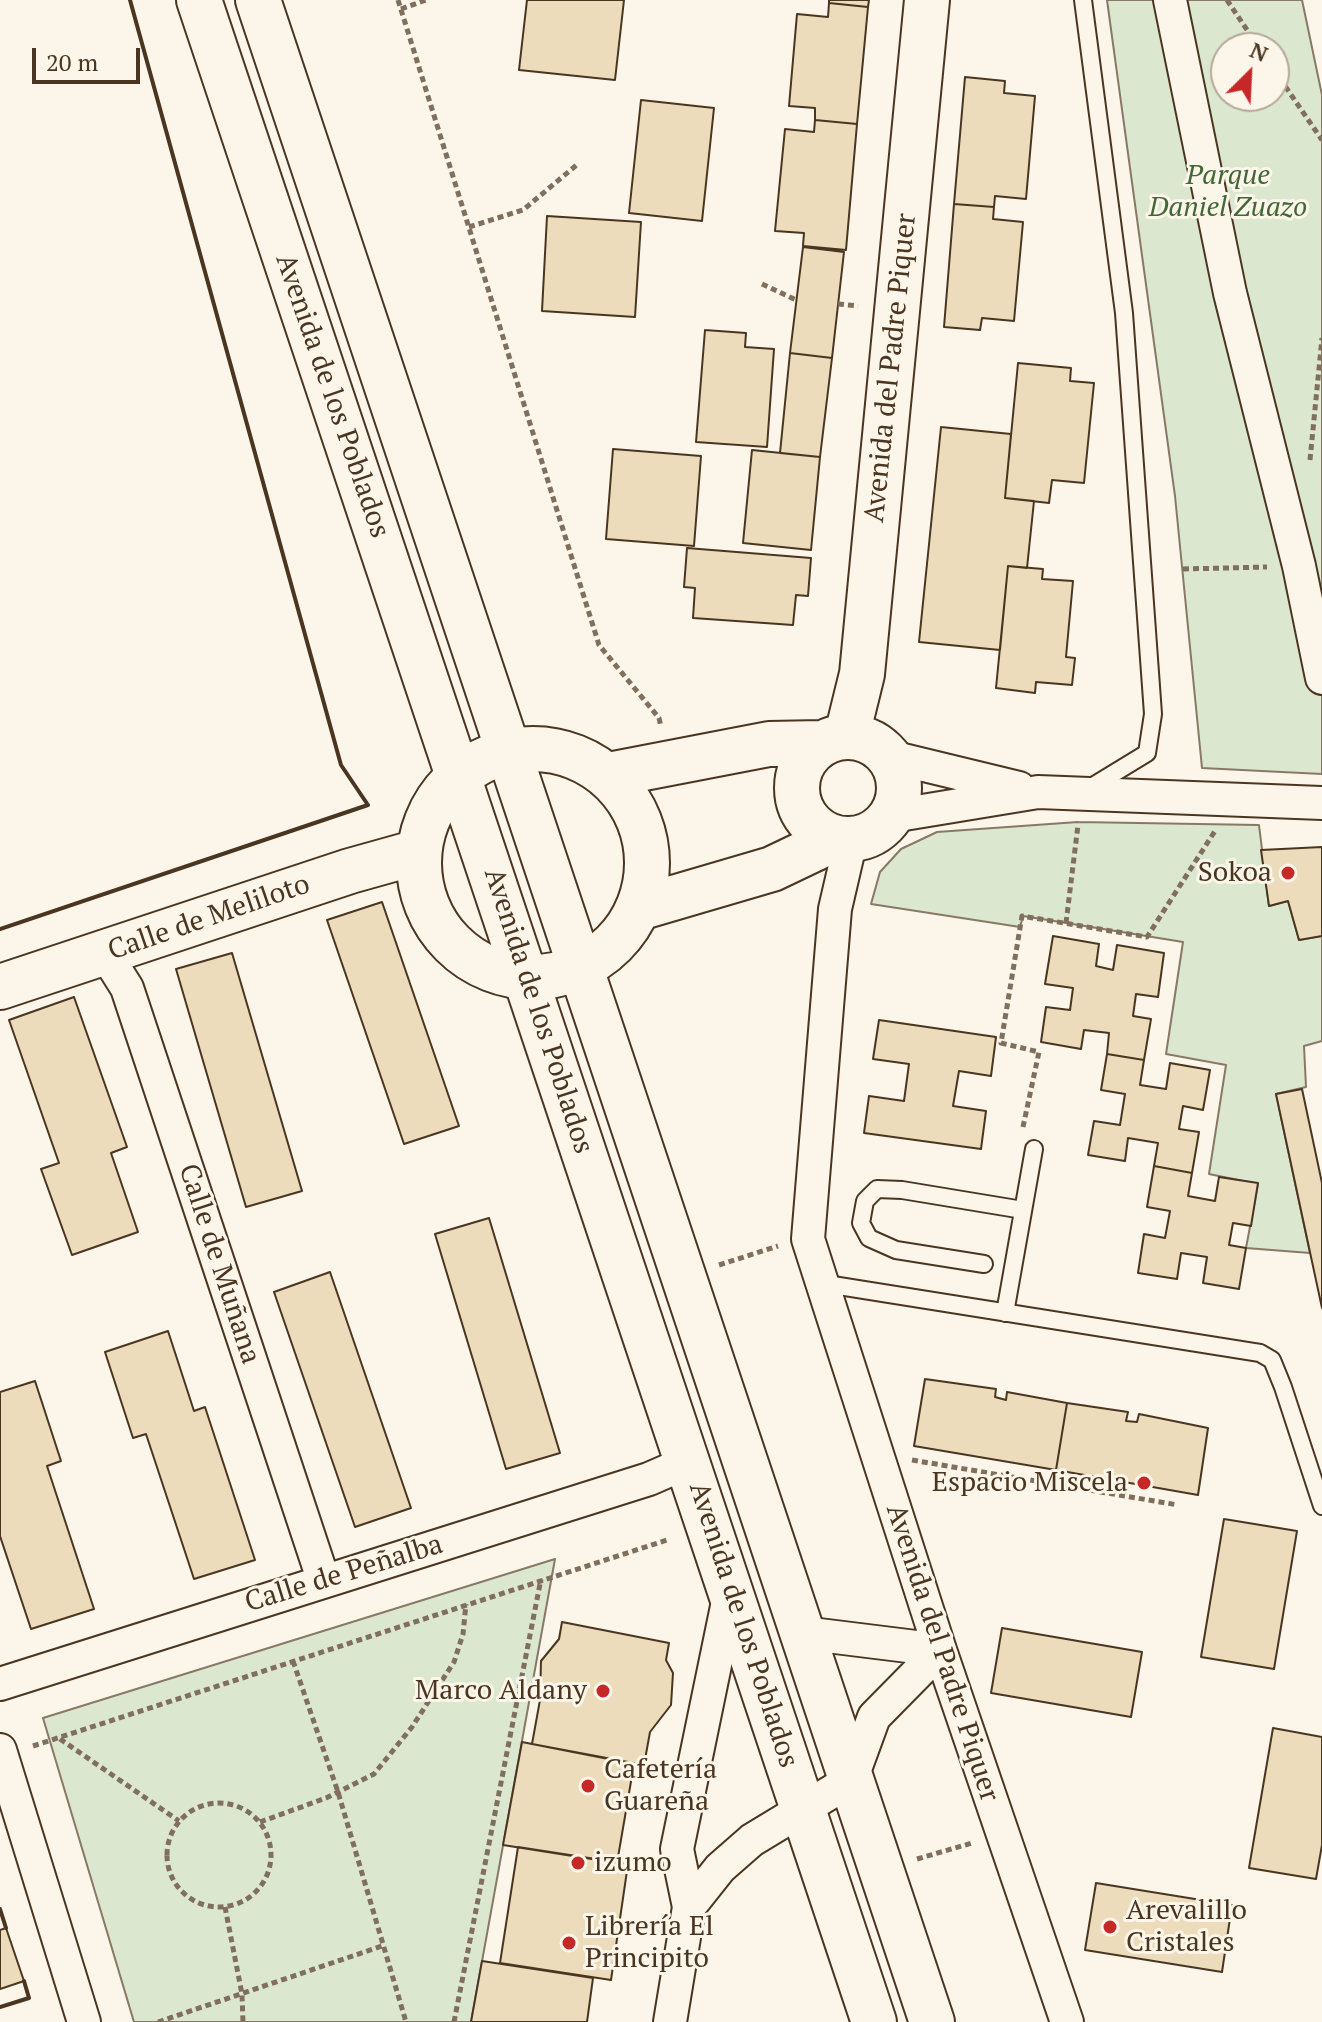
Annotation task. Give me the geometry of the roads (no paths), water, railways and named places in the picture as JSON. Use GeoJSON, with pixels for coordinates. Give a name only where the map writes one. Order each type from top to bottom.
{"type":"FeatureCollection","features":[{"type":"Feature","properties":{"kind":"main road","name":"Avenida de los Poblados"},"geometry":{"type":"LineString","coordinates":[[199,0],[874,2022]]}},
{"type":"Feature","properties":{"kind":"main road","name":"Avenida de los Poblados"},"geometry":{"type":"LineString","coordinates":[[258,0],[932,2022]]}},
{"type":"Feature","properties":{"kind":"main road","name":"Avenida del Padre Piquer"},"geometry":{"type":"LineString","coordinates":[[844,839],[810,823],[797,796],[801,766],[834,739],[862,674],[927,0]]}},
{"type":"Feature","properties":{"kind":"main road"},"geometry":{"type":"LineString","coordinates":[[608,775],[769,744],[834,739],[872,741],[891,757],[901,787],[892,816],[874,833],[844,839],[772,869],[639,908]]}},
{"type":"Feature","properties":{"kind":"main road"},"geometry":{"type":"LineString","coordinates":[[544,748],[578,757],[608,775],[637,814],[649,861],[639,908],[616,943],[582,967],[527,978],[482,967],[445,938],[423,898],[418,852],[430,809],[459,774],[508,750],[544,748]]}},
{"type":"Feature","properties":{"kind":"main road","name":"Calle de Meliloto"},"geometry":{"type":"LineString","coordinates":[[0,987],[350,871],[418,852]]}},
{"type":"Feature","properties":{"kind":"street"},"geometry":{"type":"LineString","coordinates":[[1170,0],[1230,293],[1299,566],[1322,678]]}},
{"type":"Feature","properties":{"kind":"street"},"geometry":{"type":"LineString","coordinates":[[891,757],[1038,792],[1080,807],[1322,803]]}},
{"type":"Feature","properties":{"kind":"street"},"geometry":{"type":"LineString","coordinates":[[892,816],[1038,792]]}},
{"type":"Feature","properties":{"kind":"street","name":"Avenida del Padre Piquer"},"geometry":{"type":"LineString","coordinates":[[844,839],[835,909],[808,1239],[940,1650],[1067,2022]]}},
{"type":"Feature","properties":{"kind":"street","name":"Calle de Muñana"},"geometry":{"type":"LineString","coordinates":[[105,953],[127,988],[323,1579]]}},
{"type":"Feature","properties":{"kind":"street","name":"Calle de Peñalba"},"geometry":{"type":"LineString","coordinates":[[0,1684],[323,1579],[649,1479],[688,1462]]}},
{"type":"Feature","properties":{"kind":"street"},"geometry":{"type":"LineString","coordinates":[[670,2022],[689,1907],[677,1849],[731,1589]]}},
{"type":"Feature","properties":{"kind":"street"},"geometry":{"type":"LineString","coordinates":[[803,1633],[940,1650]]}},
{"type":"Feature","properties":{"kind":"street"},"geometry":{"type":"LineString","coordinates":[[689,1907],[720,1868],[752,1840],[851,1780],[874,1717],[940,1650]]}},
{"type":"Feature","properties":{"kind":"street"},"geometry":{"type":"LineString","coordinates":[[1,1752],[76,2020]]}},
{"type":"Feature","properties":{"kind":"lane"},"geometry":{"type":"LineString","coordinates":[[1080,807],[1147,753],[1153,714],[1124,313],[1083,0]]}},
{"type":"Feature","properties":{"kind":"lane"},"geometry":{"type":"LineString","coordinates":[[1005,1313],[1034,1149]]}},
{"type":"Feature","properties":{"kind":"lane"},"geometry":{"type":"LineString","coordinates":[[984,1264],[896,1250],[869,1238],[861,1223],[865,1201],[877,1189],[902,1190],[1023,1210]]}},
{"type":"Feature","properties":{"kind":"lane"},"geometry":{"type":"LineString","coordinates":[[820,1283],[1260,1353],[1272,1360],[1322,1506]]}},
{"type":"Feature","properties":{"kind":"place","name":"Sokoa"},"geometry":{"type":"Point","coordinates":[1288,873]}},
{"type":"Feature","properties":{"kind":"place","name":"Espacio Miscela"},"geometry":{"type":"Point","coordinates":[1144,1483]}},
{"type":"Feature","properties":{"kind":"place","name":"Marco Aldany"},"geometry":{"type":"Point","coordinates":[603,1691]}},
{"type":"Feature","properties":{"kind":"place","name":"Cafetería Guareña"},"geometry":{"type":"Point","coordinates":[588,1786]}},
{"type":"Feature","properties":{"kind":"place","name":"izumo"},"geometry":{"type":"Point","coordinates":[578,1863]}},
{"type":"Feature","properties":{"kind":"place","name":"Arevalillo Cristales"},"geometry":{"type":"Point","coordinates":[1110,1927]}},
{"type":"Feature","properties":{"kind":"place","name":"Librería El Principito"},"geometry":{"type":"Point","coordinates":[569,1943]}},
{"type":"Feature","properties":{"kind":"park label","name":"Parque Daniel Zuazo"},"geometry":{"type":"Point","coordinates":[1228,192]}}]}
